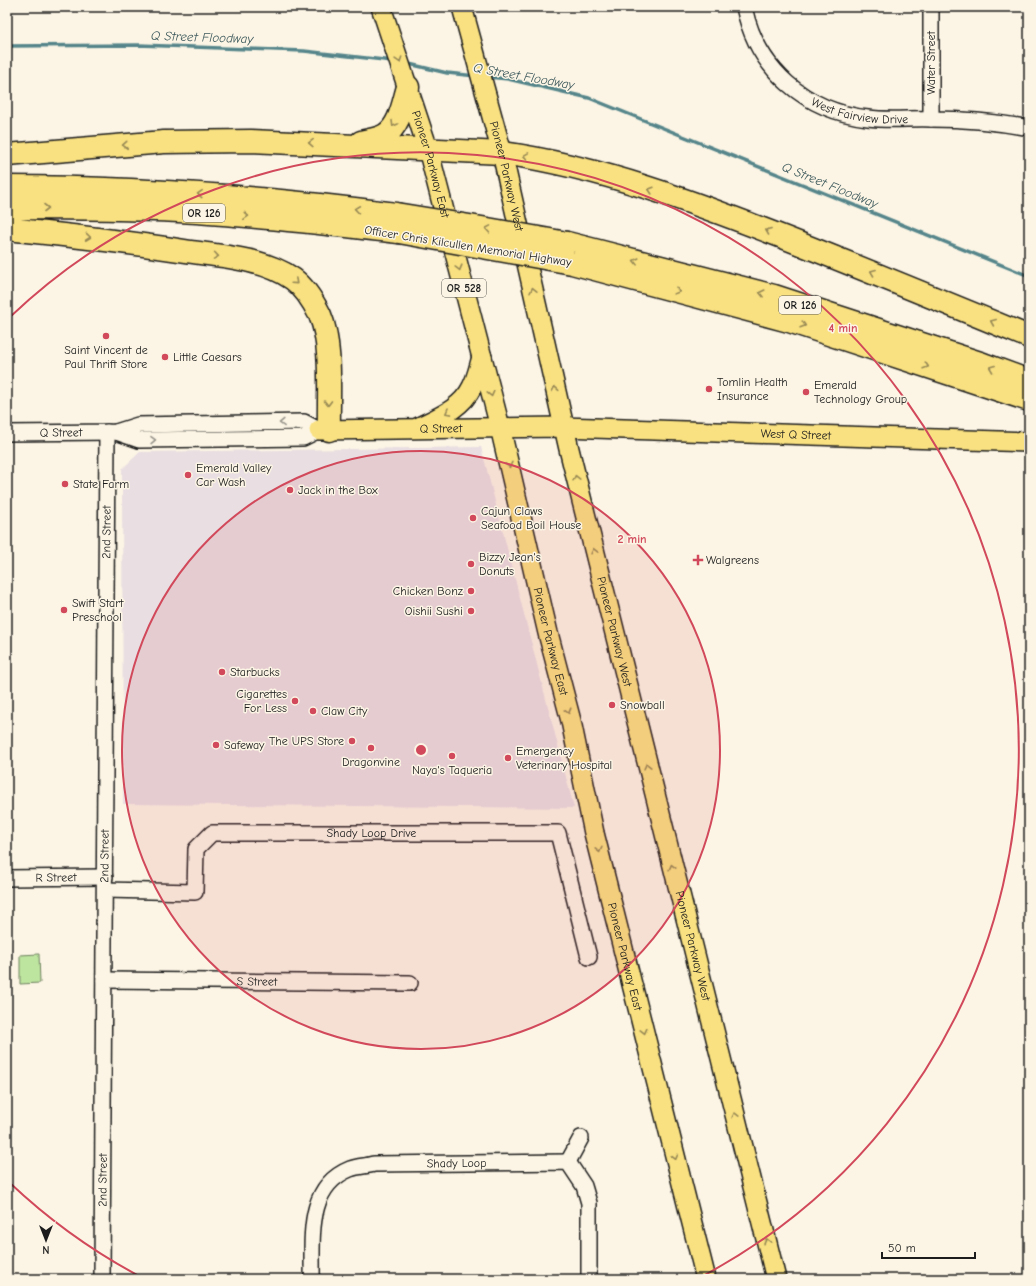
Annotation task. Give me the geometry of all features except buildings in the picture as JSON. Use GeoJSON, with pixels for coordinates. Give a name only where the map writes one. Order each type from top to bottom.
{"type":"FeatureCollection","features":[{"type":"Feature","properties":{"kind":"highway"},"geometry":{"type":"LineString","coordinates":[[350,145],[385,136],[392,129],[400,114],[408,88]]}},
{"type":"Feature","properties":{"kind":"highway"},"geometry":{"type":"LineString","coordinates":[[7,155],[164,142],[251,141],[502,153],[537,158],[584,169],[710,208],[898,282],[1029,337]]}},
{"type":"Feature","properties":{"kind":"highway","name":"Officer Chris Kilcullen Memorial Highway"},"geometry":{"type":"LineString","coordinates":[[7,187],[94,187],[244,196],[397,223]]}},
{"type":"Feature","properties":{"kind":"highway","name":"Officer Chris Kilcullen Memorial Highway"},"geometry":{"type":"LineString","coordinates":[[7,208],[94,208],[180,211],[482,228],[570,253],[789,321],[1029,400]]}},
{"type":"Feature","properties":{"kind":"highway"},"geometry":{"type":"LineString","coordinates":[[7,229],[100,238],[218,256],[261,265],[294,280],[308,296],[320,315],[327,336],[324,430]]}},
{"type":"Feature","properties":{"kind":"highway","name":"Officer Chris Kilcullen Memorial Highway"},"geometry":{"type":"LineString","coordinates":[[570,253],[774,296],[983,364],[1029,381]]}},
{"type":"Feature","properties":{"kind":"main road","name":"Pioneer Parkway East"},"geometry":{"type":"LineString","coordinates":[[381,7],[428,149],[500,427],[548,633],[571,721],[594,833],[706,1279]]}},
{"type":"Feature","properties":{"kind":"main road","name":"Pioneer Parkway West"},"geometry":{"type":"LineString","coordinates":[[462,7],[502,153],[563,427],[776,1279]]}},
{"type":"Feature","properties":{"kind":"main road"},"geometry":{"type":"LineString","coordinates":[[416,428],[453,409],[466,398],[472,386],[482,357]]}},
{"type":"Feature","properties":{"kind":"main road","name":"Q Street"},"geometry":{"type":"LineString","coordinates":[[324,430],[563,427]]}},
{"type":"Feature","properties":{"kind":"main road","name":"West Q Street"},"geometry":{"type":"LineString","coordinates":[[563,427],[1029,442]]}},
{"type":"Feature","properties":{"kind":"street","name":"West Fairview Drive"},"geometry":{"type":"LineString","coordinates":[[744,7],[750,29],[764,57],[776,74],[806,98],[825,108],[846,115],[870,119],[931,119],[1001,123],[1029,128]]}},
{"type":"Feature","properties":{"kind":"street","name":"Water Street"},"geometry":{"type":"LineString","coordinates":[[931,7],[931,119]]}},
{"type":"Feature","properties":{"kind":"street","name":"Q Street"},"geometry":{"type":"LineString","coordinates":[[7,433],[111,432],[138,425],[304,422],[324,430]]}},
{"type":"Feature","properties":{"kind":"street","name":"2nd Street"},"geometry":{"type":"LineString","coordinates":[[102,1279],[111,432]]}},
{"type":"Feature","properties":{"kind":"street","name":"Shady Loop Drive"},"geometry":{"type":"LineString","coordinates":[[105,884],[195,892],[196,849],[212,833],[558,833],[589,957]]}},
{"type":"Feature","properties":{"kind":"street","name":"R Street"},"geometry":{"type":"LineString","coordinates":[[7,878],[105,884]]}},
{"type":"Feature","properties":{"kind":"street","name":"S Street"},"geometry":{"type":"LineString","coordinates":[[104,980],[410,983]]}},
{"type":"Feature","properties":{"kind":"street"},"geometry":{"type":"LineString","coordinates":[[580,1138],[568,1162],[584,1186],[589,1203],[588,1279]]}},
{"type":"Feature","properties":{"kind":"street","name":"Shady Loop"},"geometry":{"type":"LineString","coordinates":[[312,1279],[313,1223],[318,1198],[331,1180],[351,1168],[374,1164],[568,1162]]}},
{"type":"Feature","properties":{"kind":"shaded area"},"geometry":{"type":"Polygon","coordinates":[[[481,447],[574,808],[123,804],[122,469],[140,452],[481,447]]]}},
{"type":"Feature","properties":{"kind":"green space"},"geometry":{"type":"Polygon","coordinates":[[[39,954],[40,983],[20,984],[20,955],[39,954]]]}},
{"type":"Feature","properties":{"kind":"waterway","name":"Q Street Floodway"},"geometry":{"type":"LineString","coordinates":[[7,46],[139,45],[304,51],[393,61]]}},
{"type":"Feature","properties":{"kind":"waterway","name":"Q Street Floodway"},"geometry":{"type":"LineString","coordinates":[[405,63],[447,73],[476,76]]}},
{"type":"Feature","properties":{"kind":"waterway","name":"Q Street Floodway"},"geometry":{"type":"LineString","coordinates":[[488,77],[508,79],[589,98],[1029,276]]}},
{"type":"Feature","properties":{"kind":"place","name":"Saint Vincent de Paul Thrift Store"},"geometry":{"type":"Point","coordinates":[106,336]}},
{"type":"Feature","properties":{"kind":"place","name":"Little Caesars"},"geometry":{"type":"Point","coordinates":[165,357]}},
{"type":"Feature","properties":{"kind":"place","name":"Tomlin Health Insurance"},"geometry":{"type":"Point","coordinates":[709,389]}},
{"type":"Feature","properties":{"kind":"place","name":"Emerald Technology Group"},"geometry":{"type":"Point","coordinates":[806,392]}},
{"type":"Feature","properties":{"kind":"place","name":"Emerald Valley Car Wash"},"geometry":{"type":"Point","coordinates":[188,475]}},
{"type":"Feature","properties":{"kind":"place","name":"State Farm"},"geometry":{"type":"Point","coordinates":[65,484]}},
{"type":"Feature","properties":{"kind":"place","name":"Jack in the Box"},"geometry":{"type":"Point","coordinates":[290,490]}},
{"type":"Feature","properties":{"kind":"place","name":"Cajun Claws Seafood Boil House"},"geometry":{"type":"Point","coordinates":[473,518]}},
{"type":"Feature","properties":{"kind":"place","name":"Walgreens"},"geometry":{"type":"Point","coordinates":[698,560]}},
{"type":"Feature","properties":{"kind":"place","name":"Bizzy Jean's Donuts"},"geometry":{"type":"Point","coordinates":[471,564]}},
{"type":"Feature","properties":{"kind":"place","name":"Chicken Bonz"},"geometry":{"type":"Point","coordinates":[471,591]}},
{"type":"Feature","properties":{"kind":"place","name":"Swift Start Preschool"},"geometry":{"type":"Point","coordinates":[64,610]}},
{"type":"Feature","properties":{"kind":"place","name":"Oishii Sushi"},"geometry":{"type":"Point","coordinates":[471,611]}},
{"type":"Feature","properties":{"kind":"place","name":"Starbucks"},"geometry":{"type":"Point","coordinates":[222,672]}},
{"type":"Feature","properties":{"kind":"place","name":"Cigarettes For Less"},"geometry":{"type":"Point","coordinates":[295,701]}},
{"type":"Feature","properties":{"kind":"place","name":"Snowball"},"geometry":{"type":"Point","coordinates":[612,705]}},
{"type":"Feature","properties":{"kind":"place","name":"Claw City"},"geometry":{"type":"Point","coordinates":[313,711]}},
{"type":"Feature","properties":{"kind":"place","name":"The UPS Store"},"geometry":{"type":"Point","coordinates":[352,741]}},
{"type":"Feature","properties":{"kind":"place","name":"Safeway"},"geometry":{"type":"Point","coordinates":[216,745]}},
{"type":"Feature","properties":{"kind":"place","name":"Dragonvine"},"geometry":{"type":"Point","coordinates":[371,748]}},
{"type":"Feature","properties":{"kind":"place","name":"Naya's Taqueria"},"geometry":{"type":"Point","coordinates":[452,756]}},
{"type":"Feature","properties":{"kind":"place","name":"Emergency Veterinary Hospital"},"geometry":{"type":"Point","coordinates":[508,758]}}]}
